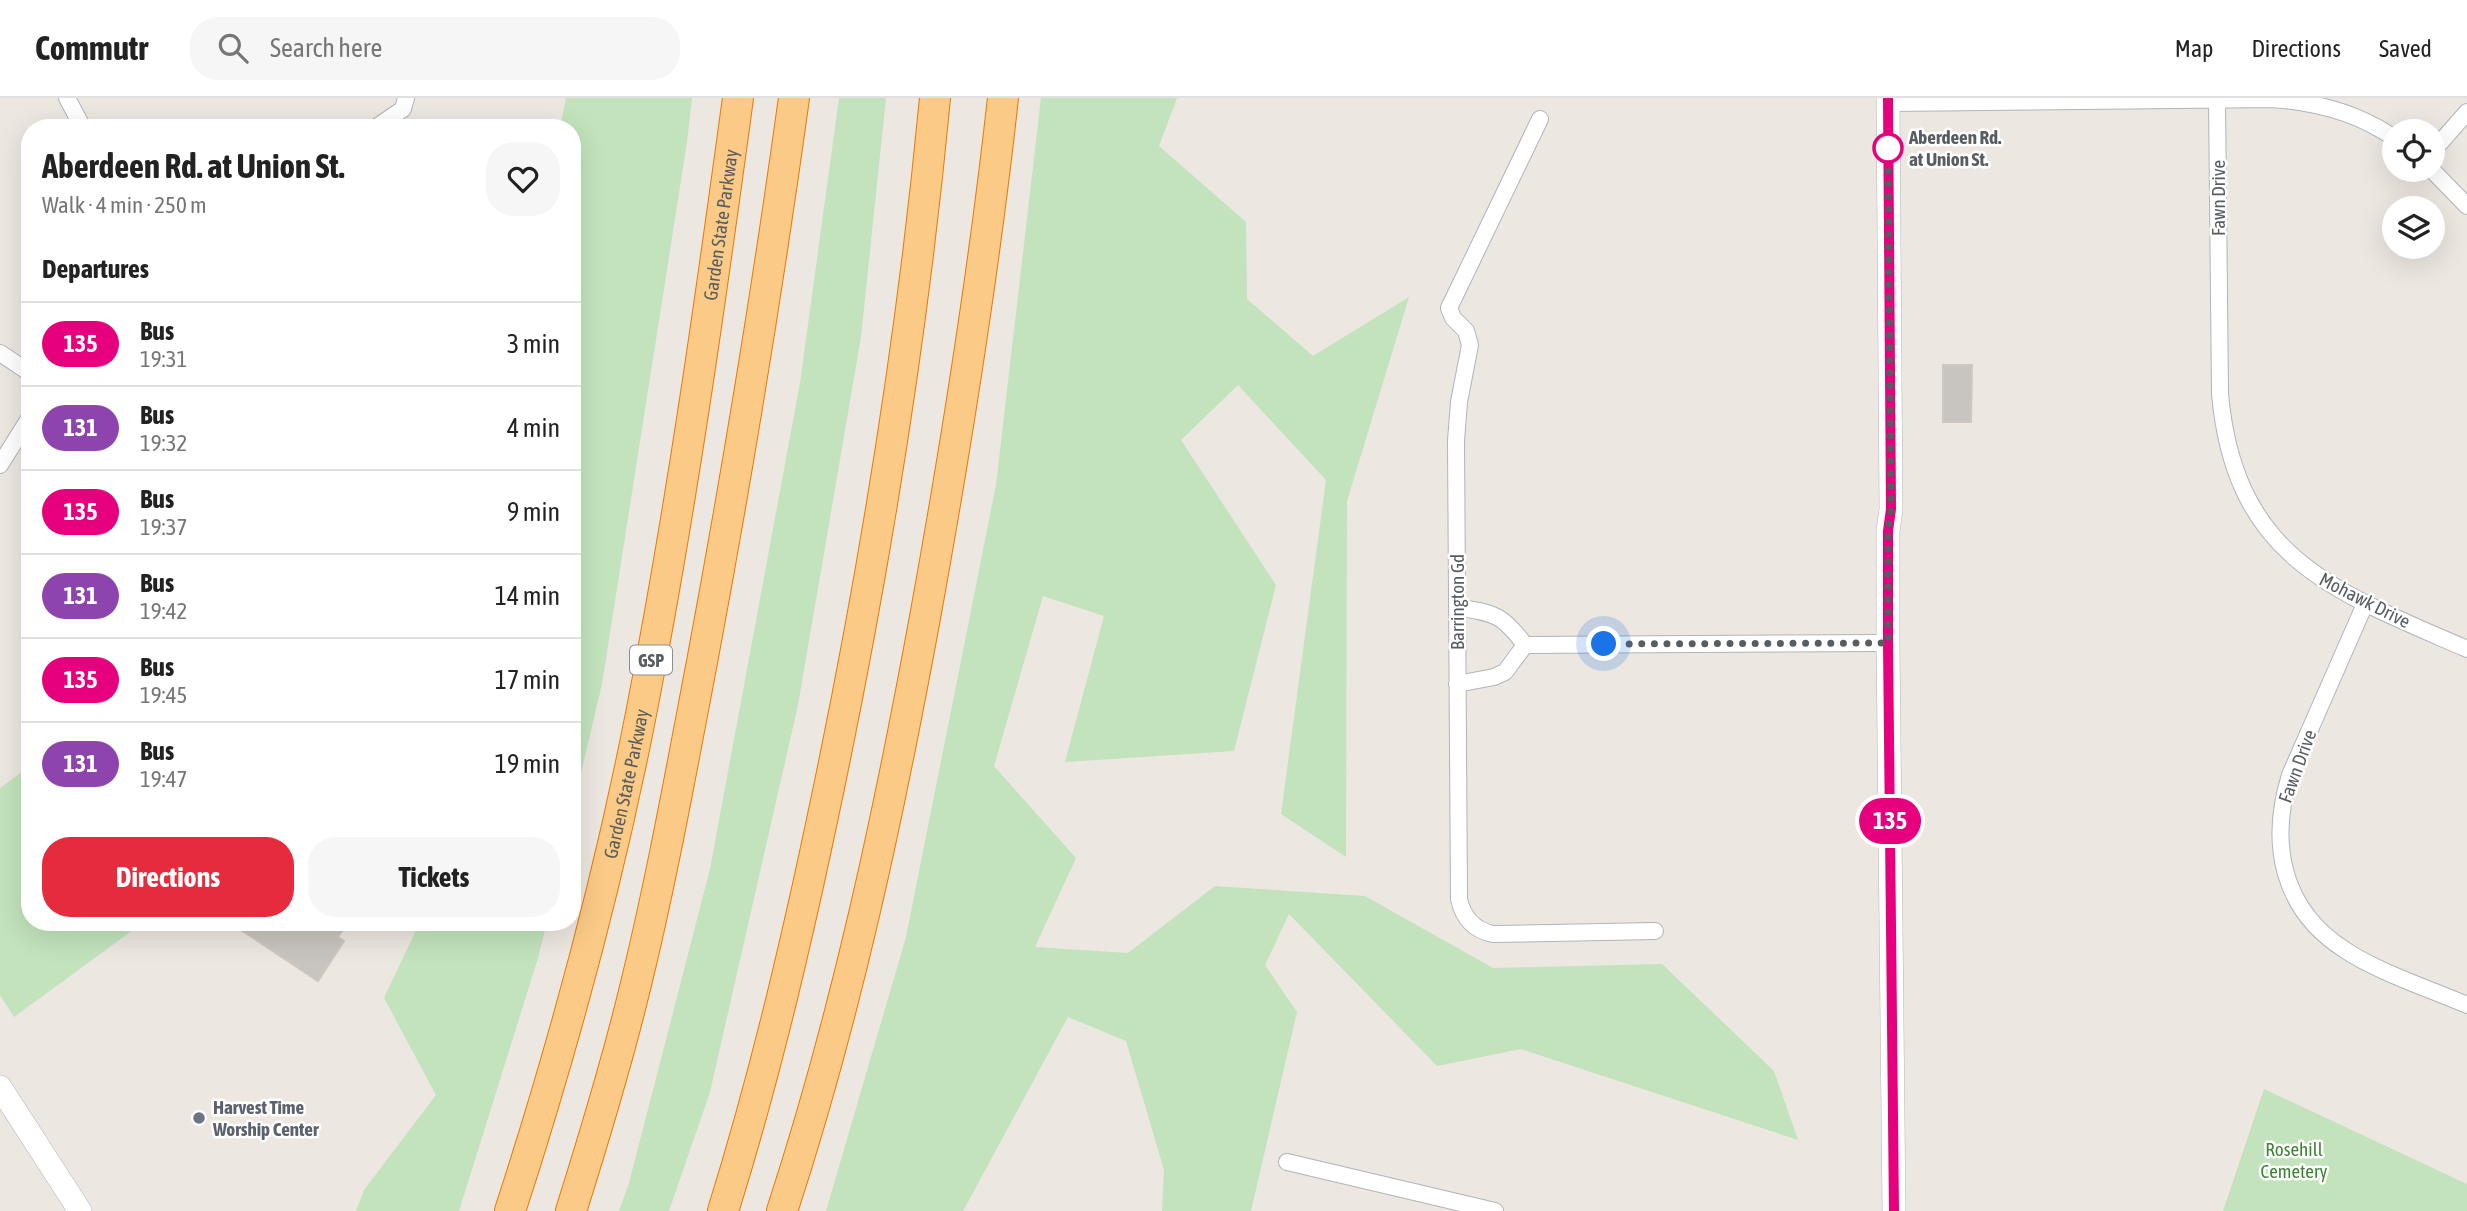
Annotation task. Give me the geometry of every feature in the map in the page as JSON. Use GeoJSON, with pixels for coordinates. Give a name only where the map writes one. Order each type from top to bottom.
{"type":"FeatureCollection","features":[{"type":"Feature","properties":{"kind":"highway","name":"Garden State Parkway"},"geometry":{"type":"LineString","coordinates":[[510,1211],[551,1080],[592,931],[641,716],[697,381],[738,98]]}},
{"type":"Feature","properties":{"kind":"highway","name":"GSP"},"geometry":{"type":"LineString","coordinates":[[570,1211],[634,992],[668,841],[731,500],[794,98]]}},
{"type":"Feature","properties":{"kind":"highway"},"geometry":{"type":"LineString","coordinates":[[723,1211],[761,1083],[797,936],[858,642],[913,298],[936,98]]}},
{"type":"Feature","properties":{"kind":"highway"},"geometry":{"type":"LineString","coordinates":[[782,1211],[848,978],[911,694],[949,485],[976,315],[1003,98]]}},
{"type":"Feature","properties":{"kind":"street"},"geometry":{"type":"LineString","coordinates":[[67,98],[78,119]]}},
{"type":"Feature","properties":{"kind":"street"},"geometry":{"type":"LineString","coordinates":[[388,119],[403,109],[406,98]]}},
{"type":"Feature","properties":{"kind":"street","name":"Fawn Drive"},"geometry":{"type":"LineString","coordinates":[[2217,99],[2220,394],[2222,424],[2233,464]]}},
{"type":"Feature","properties":{"kind":"street"},"geometry":{"type":"LineString","coordinates":[[1894,1211],[1888,643],[1888,531],[1891,509],[1888,101],[2272,99],[2326,106],[2353,115],[2382,131]]}},
{"type":"Feature","properties":{"kind":"street"},"geometry":{"type":"LineString","coordinates":[[2445,137],[2467,112]]}},
{"type":"Feature","properties":{"kind":"street","name":"Barrington Gd"},"geometry":{"type":"LineString","coordinates":[[1540,119],[1449,308],[1453,318],[1466,331],[1470,345],[1456,441],[1459,899],[1465,917],[1473,925],[1493,933],[1655,931]]}},
{"type":"Feature","properties":{"kind":"street"},"geometry":{"type":"LineString","coordinates":[[2444,182],[2467,206]]}},
{"type":"Feature","properties":{"kind":"street"},"geometry":{"type":"LineString","coordinates":[[0,354],[21,367]]}},
{"type":"Feature","properties":{"kind":"street"},"geometry":{"type":"LineString","coordinates":[[0,465],[21,431]]}},
{"type":"Feature","properties":{"kind":"street","name":"Mohawk Drive"},"geometry":{"type":"LineString","coordinates":[[2233,464],[2249,500],[2281,545],[2316,576],[2365,604],[2467,649]]}},
{"type":"Feature","properties":{"kind":"street","name":"Fawn Drive"},"geometry":{"type":"LineString","coordinates":[[2365,604],[2290,775],[2281,803],[2280,848],[2288,880],[2312,921],[2345,950],[2467,1006]]}},
{"type":"Feature","properties":{"kind":"street"},"geometry":{"type":"LineString","coordinates":[[1457,607],[1500,617],[1509,623],[1525,645]]}},
{"type":"Feature","properties":{"kind":"street"},"geometry":{"type":"LineString","coordinates":[[1525,645],[1888,643]]}},
{"type":"Feature","properties":{"kind":"street"},"geometry":{"type":"LineString","coordinates":[[1457,684],[1494,677],[1505,672],[1525,645]]}},
{"type":"Feature","properties":{"kind":"street"},"geometry":{"type":"LineString","coordinates":[[0,1087],[80,1211]]}},
{"type":"Feature","properties":{"kind":"street"},"geometry":{"type":"LineString","coordinates":[[1287,1162],[1495,1211]]}},
{"type":"Feature","properties":{"kind":"green space"},"geometry":{"type":"Polygon","coordinates":[[[566,98],[692,98],[602,684],[581,773],[581,119],[562,119],[566,98]]]}},
{"type":"Feature","properties":{"kind":"green space"},"geometry":{"type":"Polygon","coordinates":[[[839,98],[886,98],[861,337],[798,705],[710,1092],[669,1211],[619,1211],[629,1183],[710,869],[800,383],[839,98]]]}},
{"type":"Feature","properties":{"kind":"green space"},"geometry":{"type":"Polygon","coordinates":[[[1041,98],[1177,98],[1159,146],[1246,222],[1247,299],[1313,356],[1409,297],[1347,501],[1346,857],[1281,814],[1326,480],[1238,385],[1181,440],[1276,585],[1234,751],[1065,762],[1104,616],[1043,596],[994,766],[1076,858],[1035,947],[1128,953],[1215,886],[1365,896],[1493,968],[1662,964],[1774,1071],[1798,1140],[1521,1049],[1437,1066],[1289,914],[1265,965],[1297,1012],[1251,1211],[1162,1211],[1164,1170],[1126,1041],[1068,1017],[963,1211],[826,1211],[906,937],[996,485],[1041,98]]]}},
{"type":"Feature","properties":{"kind":"green space"},"geometry":{"type":"Polygon","coordinates":[[[21,773],[21,931],[132,931],[14,1017],[0,995],[0,788],[21,773]]]}},
{"type":"Feature","properties":{"kind":"green space"},"geometry":{"type":"Polygon","coordinates":[[[416,931],[545,931],[459,1211],[356,1211],[364,1190],[436,1095],[384,998],[416,931]]]}},
{"type":"Feature","properties":{"kind":"green space","name":"Rosehill Cemetery"},"geometry":{"type":"Polygon","coordinates":[[[2264,1089],[2467,1184],[2467,1211],[2223,1211],[2264,1089]]]}},
{"type":"Feature","properties":{"kind":"building"},"geometry":{"type":"Polygon","coordinates":[[[1943,365],[1972,365],[1971,422],[1943,422],[1943,365]]]}},
{"type":"Feature","properties":{"kind":"building"},"geometry":{"type":"Polygon","coordinates":[[[243,931],[342,931],[338,937],[344,941],[318,981],[243,931]]]}},
{"type":"Feature","properties":{"kind":"bus line","name":"135"},"geometry":{"type":"LineString","coordinates":[[1888,98],[1891,509],[1888,531],[1888,643],[1894,1211]]}},
{"type":"Feature","properties":{"kind":"place","name":"Aberdeen Rd. at Union St."},"geometry":{"type":"Point","coordinates":[1888,148]}},
{"type":"Feature","properties":{"kind":"place","name":"Harvest Time Worship Center"},"geometry":{"type":"Point","coordinates":[199,1118]}},
{"type":"Feature","properties":{"kind":"route"},"geometry":{"type":"LineString","coordinates":[[1604,644],[1888,643],[1888,531],[1891,509],[1888,148]]}}]}
